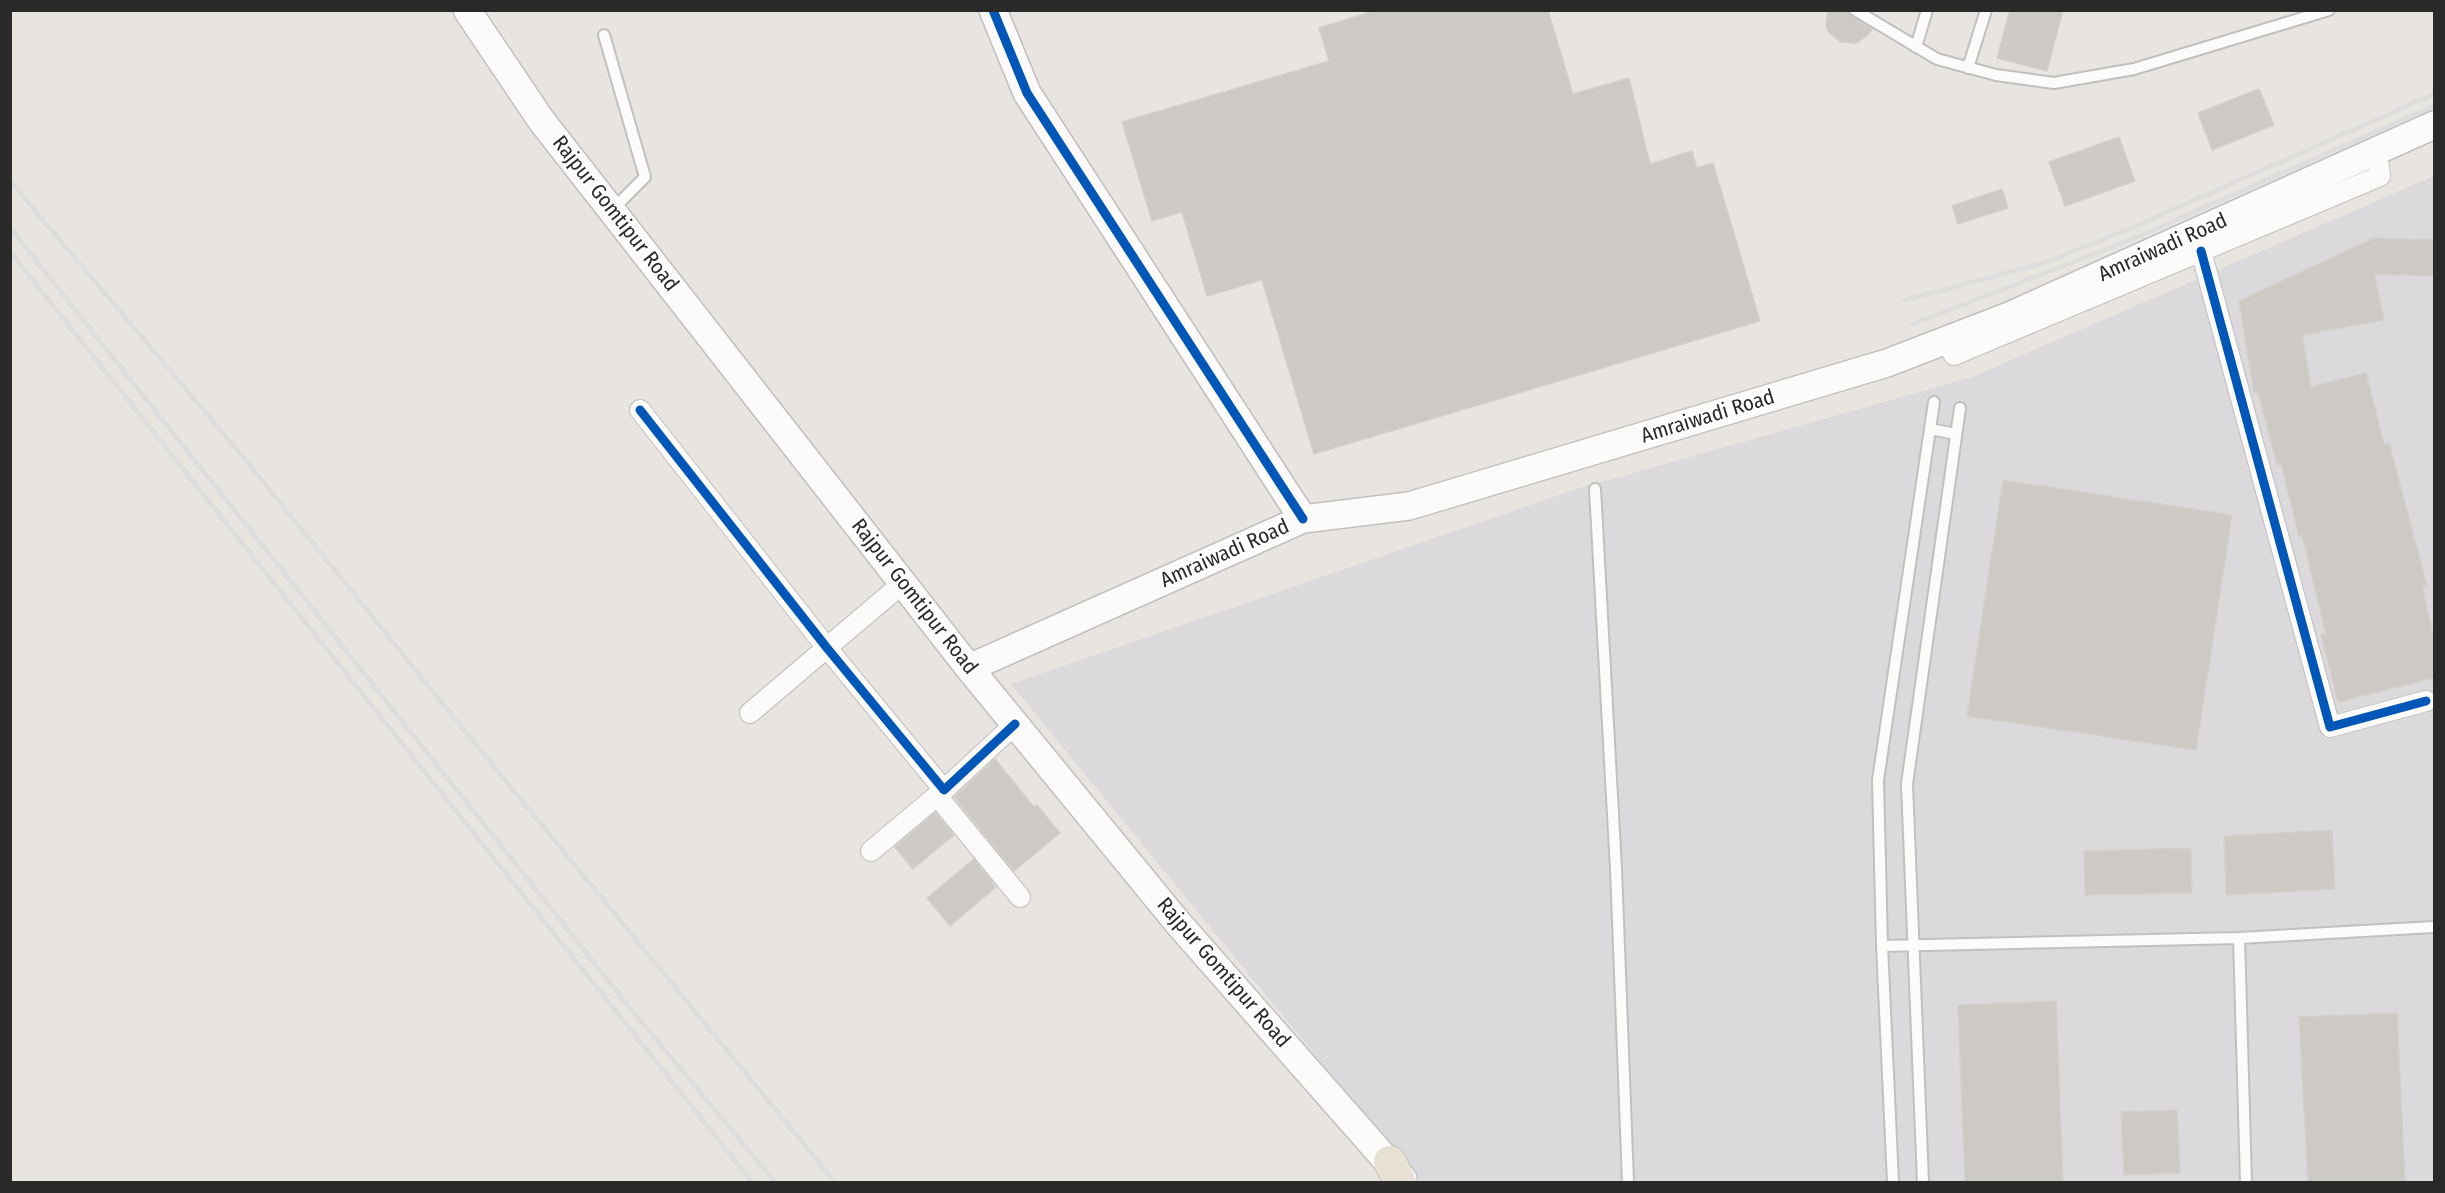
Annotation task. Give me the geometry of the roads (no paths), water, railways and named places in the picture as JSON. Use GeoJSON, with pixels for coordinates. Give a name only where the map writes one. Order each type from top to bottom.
{"type":"FeatureCollection","features":[{"type":"Feature","properties":{"kind":"main road","name":"Rajpur Gomtipur Road"},"geometry":{"type":"LineString","coordinates":[[467,10],[541,120],[969,668],[1178,923],[1395,1177]]}},
{"type":"Feature","properties":{"kind":"main road"},"geometry":{"type":"LineString","coordinates":[[989,14],[1027,93],[1303,519]]}},
{"type":"Feature","properties":{"kind":"main road","name":"Amraiwadi Road"},"geometry":{"type":"LineString","coordinates":[[969,668],[1303,519],[1409,506],[1887,363],[2009,316],[2434,125]]}},
{"type":"Feature","properties":{"kind":"street"},"geometry":{"type":"LineString","coordinates":[[1946,341],[1954,355],[2380,176],[2377,152]]}},
{"type":"Feature","properties":{"kind":"street"},"geometry":{"type":"LineString","coordinates":[[2201,251],[2330,727],[2426,701]]}},
{"type":"Feature","properties":{"kind":"street"},"geometry":{"type":"LineString","coordinates":[[640,410],[1020,897]]}},
{"type":"Feature","properties":{"kind":"street"},"geometry":{"type":"LineString","coordinates":[[750,713],[903,583]]}},
{"type":"Feature","properties":{"kind":"street"},"geometry":{"type":"LineString","coordinates":[[871,851],[941,794],[1015,724]]}},
{"type":"Feature","properties":{"kind":"lane"},"geometry":{"type":"LineString","coordinates":[[1855,10],[1937,59],[1996,75],[2054,83],[2134,69],[2330,10]]}},
{"type":"Feature","properties":{"kind":"lane"},"geometry":{"type":"LineString","coordinates":[[1916,47],[1927,10]]}},
{"type":"Feature","properties":{"kind":"lane"},"geometry":{"type":"LineString","coordinates":[[1968,68],[1986,10]]}},
{"type":"Feature","properties":{"kind":"lane"},"geometry":{"type":"LineString","coordinates":[[604,35],[645,177],[612,210]]}},
{"type":"Feature","properties":{"kind":"lane"},"geometry":{"type":"LineString","coordinates":[[1893,1182],[1882,946],[1878,780],[1934,402]]}},
{"type":"Feature","properties":{"kind":"lane"},"geometry":{"type":"LineString","coordinates":[[1923,1182],[1907,784],[1960,408]]}},
{"type":"Feature","properties":{"kind":"lane"},"geometry":{"type":"LineString","coordinates":[[1930,429],[1956,434]]}},
{"type":"Feature","properties":{"kind":"lane"},"geometry":{"type":"LineString","coordinates":[[1595,489],[1616,869],[1628,1182]]}},
{"type":"Feature","properties":{"kind":"lane"},"geometry":{"type":"LineString","coordinates":[[1882,946],[2239,938],[2434,927]]}},
{"type":"Feature","properties":{"kind":"lane"},"geometry":{"type":"LineString","coordinates":[[2239,938],[2246,1182]]}},
{"type":"Feature","properties":{"kind":"railway"},"geometry":{"type":"LineString","coordinates":[[1905,300],[2044,263],[2129,229],[2434,94]]}},
{"type":"Feature","properties":{"kind":"railway"},"geometry":{"type":"LineString","coordinates":[[1913,324],[2133,239],[2434,106]]}},
{"type":"Feature","properties":{"kind":"railway"},"geometry":{"type":"LineString","coordinates":[[10,181],[244,458],[835,1182]]}},
{"type":"Feature","properties":{"kind":"railway"},"geometry":{"type":"LineString","coordinates":[[10,228],[634,1013],[775,1182]]}},
{"type":"Feature","properties":{"kind":"railway"},"geometry":{"type":"LineString","coordinates":[[10,252],[752,1182]]}}]}
